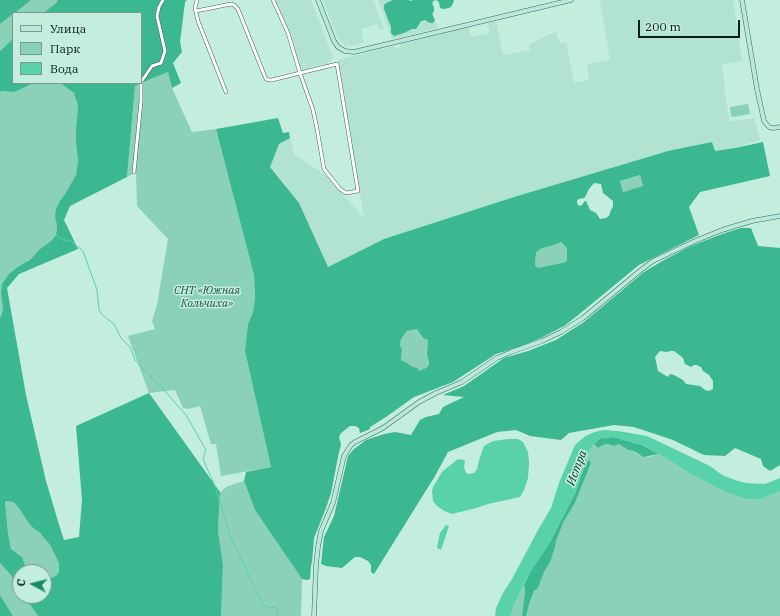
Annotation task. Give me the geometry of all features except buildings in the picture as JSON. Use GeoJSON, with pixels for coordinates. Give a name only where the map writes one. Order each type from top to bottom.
{"type":"FeatureCollection","features":[{"type":"Feature","properties":{"kind":"main road"},"geometry":{"type":"LineString","coordinates":[[318,0],[338,48],[345,51],[354,52],[571,0]]}},
{"type":"Feature","properties":{"kind":"main road"},"geometry":{"type":"LineString","coordinates":[[742,0],[764,121],[769,127],[780,127]]}},
{"type":"Feature","properties":{"kind":"main road"},"geometry":{"type":"LineString","coordinates":[[314,616],[316,565],[321,531],[334,503],[344,456],[347,450],[355,442],[383,428],[419,402],[462,382],[497,358],[561,332],[583,318],[641,270],[653,262],[695,241],[722,230],[752,221],[780,216]]}},
{"type":"Feature","properties":{"kind":"street"},"geometry":{"type":"LineString","coordinates":[[142,81],[152,66],[161,63],[165,51],[157,16],[159,7],[163,0]]}},
{"type":"Feature","properties":{"kind":"street"},"geometry":{"type":"LineString","coordinates":[[197,0],[196,11],[198,21],[226,92]]}},
{"type":"Feature","properties":{"kind":"street"},"geometry":{"type":"LineString","coordinates":[[196,11],[231,4],[238,8],[266,79],[272,80],[300,73],[337,64],[358,191],[346,194],[324,169],[314,112],[300,73],[288,34],[273,0]]}},
{"type":"Feature","properties":{"kind":"street"},"geometry":{"type":"LineString","coordinates":[[134,172],[141,101],[141,84]]}},
{"type":"Feature","properties":{"kind":"shaded area"},"geometry":{"type":"Polygon","coordinates":[[[0,0],[31,0],[16,12],[12,12],[12,15],[0,24],[0,0]]]}},
{"type":"Feature","properties":{"kind":"shaded area"},"geometry":{"type":"Polygon","coordinates":[[[58,0],[187,0],[185,2],[180,42],[182,52],[173,63],[181,83],[172,88],[168,72],[142,83],[142,12],[44,12],[58,0]]]}},
{"type":"Feature","properties":{"kind":"shaded area"},"geometry":{"type":"Polygon","coordinates":[[[276,0],[311,0],[333,58],[328,63],[300,70],[290,33],[276,0]]]}},
{"type":"Feature","properties":{"kind":"shaded area"},"geometry":{"type":"Polygon","coordinates":[[[323,0],[373,0],[384,29],[379,30],[377,24],[361,29],[364,42],[356,45],[345,46],[339,40],[323,0]]]}},
{"type":"Feature","properties":{"kind":"shaded area"},"geometry":{"type":"Polygon","coordinates":[[[378,0],[433,0],[434,4],[430,5],[438,28],[392,39],[378,0]]]}},
{"type":"Feature","properties":{"kind":"shaded area"},"geometry":{"type":"Polygon","coordinates":[[[393,0],[436,0],[433,1],[432,4],[434,11],[432,14],[435,20],[433,23],[425,20],[421,21],[416,29],[412,29],[394,36],[391,33],[391,27],[384,9],[384,5],[386,3],[393,0]]]}},
{"type":"Feature","properties":{"kind":"shaded area"},"geometry":{"type":"Polygon","coordinates":[[[436,0],[454,0],[452,6],[443,9],[440,8],[439,2],[436,0]]]}},
{"type":"Feature","properties":{"kind":"shaded area"},"geometry":{"type":"Polygon","coordinates":[[[600,0],[733,0],[742,61],[722,64],[730,122],[754,118],[760,140],[735,148],[715,151],[712,142],[668,151],[514,197],[384,239],[328,267],[299,203],[270,166],[279,144],[290,138],[294,154],[325,175],[364,218],[338,60],[394,46],[396,49],[400,48],[400,44],[469,27],[471,37],[490,33],[488,23],[496,21],[503,55],[530,50],[529,45],[547,35],[556,32],[560,43],[566,42],[574,83],[589,80],[587,64],[610,60],[600,0]]]}},
{"type":"Feature","properties":{"kind":"shaded area"},"geometry":{"type":"Polygon","coordinates":[[[12,40],[12,84],[32,84],[14,92],[0,92],[0,51],[12,40]]]}},
{"type":"Feature","properties":{"kind":"shaded area"},"geometry":{"type":"Polygon","coordinates":[[[60,84],[139,84],[135,86],[127,177],[70,206],[64,220],[78,249],[19,274],[7,288],[26,395],[46,481],[64,540],[79,537],[82,500],[76,426],[149,393],[220,492],[218,531],[223,565],[221,616],[38,616],[30,604],[52,604],[52,577],[57,575],[59,571],[59,563],[50,545],[40,533],[33,528],[14,502],[5,501],[8,533],[11,549],[22,557],[25,564],[12,564],[12,577],[0,563],[0,318],[3,308],[1,294],[2,284],[9,274],[30,260],[56,235],[56,209],[76,175],[78,161],[76,129],[78,105],[74,93],[60,84]]]}},
{"type":"Feature","properties":{"kind":"shaded area"},"geometry":{"type":"Polygon","coordinates":[[[278,118],[283,133],[289,132],[290,138],[279,144],[270,167],[299,203],[328,267],[384,239],[514,197],[668,151],[712,142],[715,151],[763,142],[770,176],[700,192],[689,207],[699,235],[639,265],[564,326],[522,346],[496,354],[453,382],[414,397],[370,427],[370,429],[360,433],[359,428],[350,426],[341,433],[339,437],[341,445],[331,493],[314,538],[310,579],[307,580],[302,579],[255,510],[244,481],[246,472],[271,467],[245,351],[248,324],[253,312],[255,298],[254,275],[216,129],[278,118]],[[640,175],[620,181],[623,192],[643,186],[640,175]],[[594,183],[584,198],[577,200],[578,205],[581,206],[586,201],[590,210],[596,213],[600,219],[606,218],[609,216],[613,207],[613,201],[603,193],[601,184],[594,183]],[[561,242],[540,249],[536,253],[535,265],[538,268],[566,262],[567,248],[561,242]],[[417,329],[407,331],[401,339],[401,360],[417,368],[419,371],[429,365],[427,355],[428,340],[423,338],[417,329]]]}},
{"type":"Feature","properties":{"kind":"shaded area"},"geometry":{"type":"Polygon","coordinates":[[[741,228],[751,228],[758,246],[780,248],[780,465],[770,471],[763,466],[761,459],[735,448],[725,456],[704,455],[673,440],[634,427],[614,425],[569,433],[561,440],[530,436],[516,430],[497,432],[448,452],[435,476],[374,574],[371,572],[371,565],[368,561],[360,557],[355,557],[342,568],[321,564],[324,537],[334,516],[348,456],[354,449],[366,440],[384,434],[395,432],[411,435],[420,420],[439,414],[443,407],[464,397],[443,395],[464,386],[504,358],[528,351],[556,340],[584,322],[644,272],[691,246],[741,228]],[[660,351],[655,357],[658,371],[668,377],[670,374],[674,375],[683,380],[686,384],[700,386],[709,391],[713,389],[713,381],[701,367],[694,365],[691,367],[685,364],[683,358],[674,351],[660,351]]]}},
{"type":"Feature","properties":{"kind":"shaded area"},"geometry":{"type":"Polygon","coordinates":[[[614,437],[642,445],[659,454],[643,457],[619,444],[614,446],[608,444],[598,448],[594,444],[601,438],[614,437]]]}},
{"type":"Feature","properties":{"kind":"shaded area"},"geometry":{"type":"Polygon","coordinates":[[[590,460],[591,463],[575,503],[564,521],[556,541],[550,562],[544,572],[538,588],[534,591],[526,616],[522,616],[525,591],[524,585],[530,572],[550,542],[575,493],[586,462],[590,460]]]}},
{"type":"Feature","properties":{"kind":"shaded area"},"geometry":{"type":"Polygon","coordinates":[[[0,595],[13,616],[0,616],[0,595]]]}},
{"type":"Feature","properties":{"kind":"green space"},"geometry":{"type":"Polygon","coordinates":[[[31,0],[58,0],[44,12],[16,12],[31,0]]]}},
{"type":"Feature","properties":{"kind":"green space"},"geometry":{"type":"Polygon","coordinates":[[[12,15],[12,40],[0,51],[0,24],[12,15]]]}},
{"type":"Feature","properties":{"kind":"green space","name":"СНТ «Южная Кольчиха»"},"geometry":{"type":"Polygon","coordinates":[[[168,72],[172,88],[192,132],[216,129],[254,275],[255,298],[253,312],[248,324],[245,351],[271,467],[221,476],[216,444],[211,444],[200,406],[188,409],[183,408],[175,390],[149,393],[128,336],[155,329],[152,321],[157,305],[168,239],[137,206],[136,172],[127,177],[135,85],[142,84],[142,82],[168,72]]]}},
{"type":"Feature","properties":{"kind":"green space"},"geometry":{"type":"Polygon","coordinates":[[[60,84],[71,90],[76,96],[78,105],[76,143],[78,161],[76,175],[60,201],[55,217],[57,226],[56,235],[30,260],[19,266],[1,294],[3,308],[0,318],[0,92],[14,92],[29,85],[60,84]]]}},
{"type":"Feature","properties":{"kind":"green space"},"geometry":{"type":"Polygon","coordinates":[[[748,104],[750,114],[733,117],[731,116],[730,107],[748,104]]]}},
{"type":"Feature","properties":{"kind":"green space"},"geometry":{"type":"Polygon","coordinates":[[[640,175],[643,186],[623,192],[620,181],[640,175]]]}},
{"type":"Feature","properties":{"kind":"green space"},"geometry":{"type":"Polygon","coordinates":[[[561,242],[567,248],[566,262],[538,268],[535,265],[536,253],[540,249],[561,242]]]}},
{"type":"Feature","properties":{"kind":"green space"},"geometry":{"type":"Polygon","coordinates":[[[417,329],[423,338],[428,340],[427,355],[429,365],[419,371],[401,360],[402,349],[400,346],[401,339],[407,331],[417,329]]]}},
{"type":"Feature","properties":{"kind":"green space"},"geometry":{"type":"Polygon","coordinates":[[[594,444],[598,448],[608,444],[614,446],[619,444],[628,450],[634,451],[638,455],[649,457],[659,454],[689,473],[724,491],[761,499],[780,491],[780,616],[526,616],[534,591],[538,588],[564,521],[575,503],[591,463],[590,460],[586,462],[590,449],[594,444]]]}},
{"type":"Feature","properties":{"kind":"green space"},"geometry":{"type":"Polygon","coordinates":[[[244,481],[255,510],[302,579],[301,616],[221,616],[223,565],[218,531],[220,492],[228,486],[244,481]]]}},
{"type":"Feature","properties":{"kind":"green space"},"geometry":{"type":"Polygon","coordinates":[[[5,501],[15,502],[33,528],[40,533],[50,545],[59,563],[59,571],[57,575],[52,577],[52,564],[24,564],[22,557],[11,549],[5,501]]]}},
{"type":"Feature","properties":{"kind":"green space"},"geometry":{"type":"Polygon","coordinates":[[[0,563],[12,577],[12,604],[30,604],[38,616],[13,616],[0,595],[0,563]]]}},
{"type":"Feature","properties":{"kind":"green space"},"geometry":{"type":"Polygon","coordinates":[[[524,585],[525,591],[522,616],[511,616],[513,607],[524,585]]]}},
{"type":"Feature","properties":{"kind":"water","name":"Истра"},"geometry":{"type":"Polygon","coordinates":[[[603,430],[647,436],[710,466],[724,476],[738,481],[765,484],[780,478],[780,491],[761,499],[746,499],[724,491],[689,473],[642,445],[614,437],[601,438],[590,449],[575,493],[550,542],[530,572],[513,607],[511,616],[495,616],[496,608],[503,593],[551,508],[559,483],[575,445],[584,437],[603,430]]]}},
{"type":"Feature","properties":{"kind":"water"},"geometry":{"type":"Polygon","coordinates":[[[518,439],[523,442],[528,452],[528,478],[520,497],[452,514],[444,511],[436,505],[433,501],[432,491],[442,472],[458,459],[465,461],[464,467],[466,473],[474,473],[477,469],[484,446],[493,441],[518,439]]]}},
{"type":"Feature","properties":{"kind":"water"},"geometry":{"type":"Polygon","coordinates":[[[446,525],[449,526],[441,550],[437,548],[439,537],[446,525]]]}},
{"type":"Feature","properties":{"kind":"waterway"},"geometry":{"type":"LineString","coordinates":[[56,235],[63,240],[71,241],[83,251],[97,290],[99,310],[102,315],[114,324],[121,338],[130,347],[135,360],[186,415],[206,450],[203,459],[215,486],[230,536],[263,605],[271,608],[275,607],[277,609],[277,616]]}}]}
